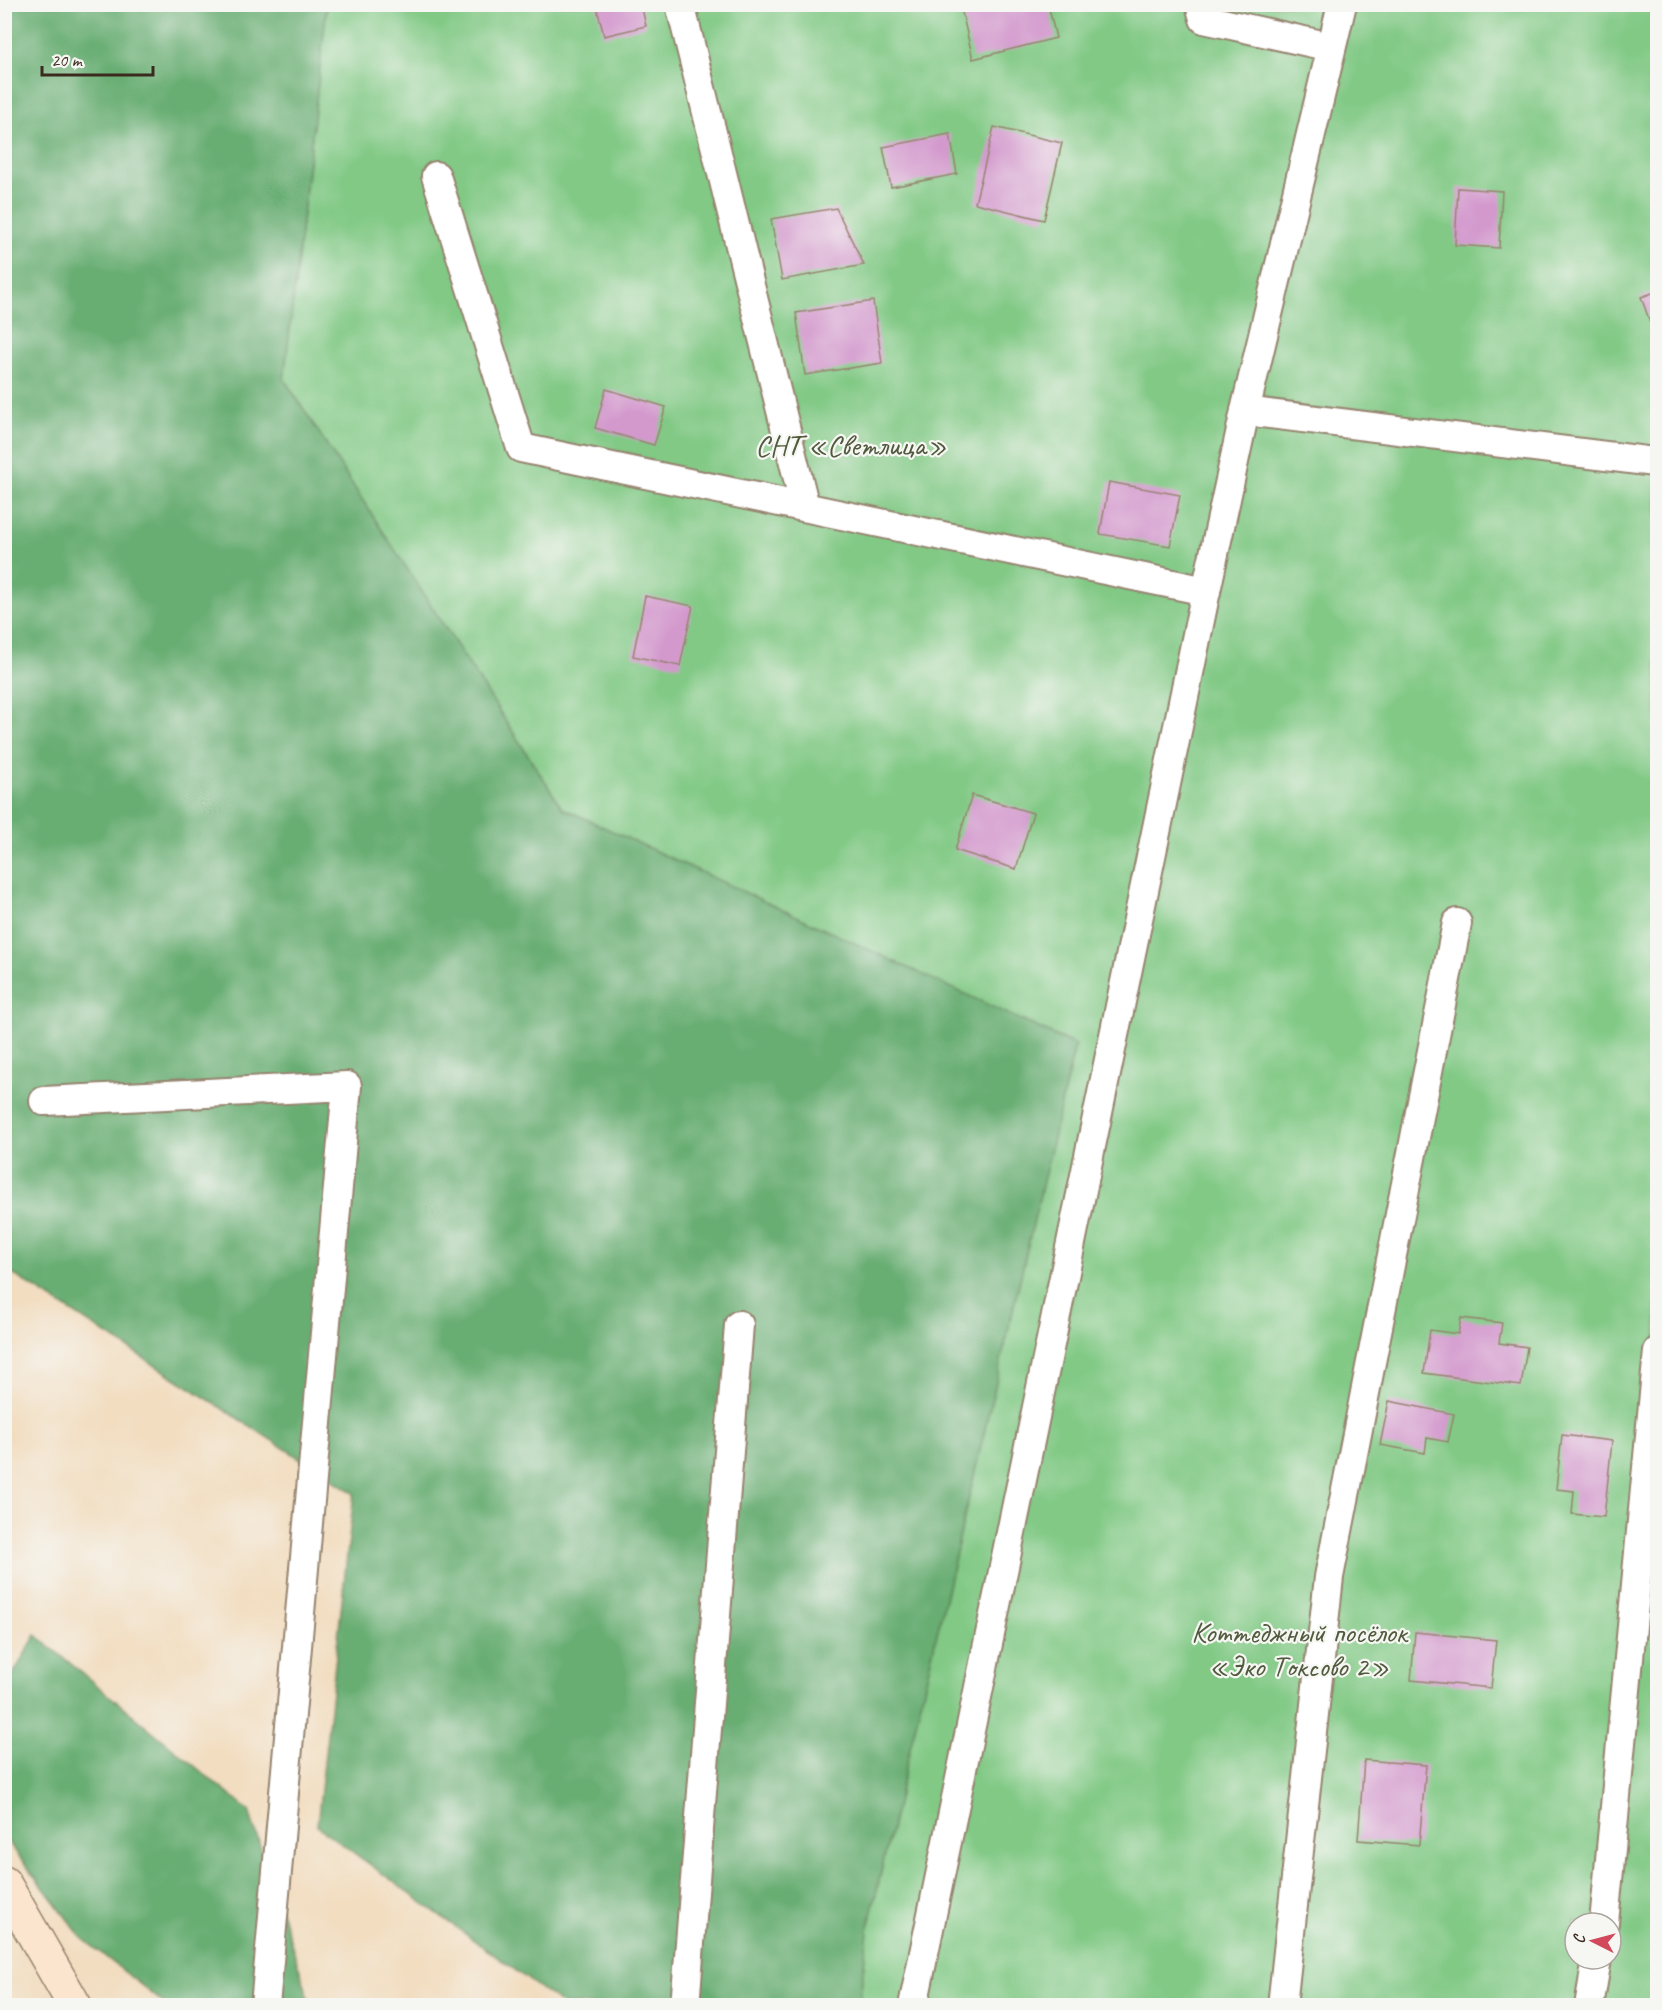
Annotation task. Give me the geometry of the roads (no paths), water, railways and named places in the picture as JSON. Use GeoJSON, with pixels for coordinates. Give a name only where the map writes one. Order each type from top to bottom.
{"type":"FeatureCollection","features":[{"type":"Feature","properties":{"kind":"street"},"geometry":{"type":"LineString","coordinates":[[680,4],[805,507]]}},
{"type":"Feature","properties":{"kind":"street"},"geometry":{"type":"LineString","coordinates":[[1200,4],[1204,18],[1331,47]]}},
{"type":"Feature","properties":{"kind":"street"},"geometry":{"type":"LineString","coordinates":[[913,2006],[1206,591],[1245,411],[1342,4]]}},
{"type":"Feature","properties":{"kind":"street"},"geometry":{"type":"LineString","coordinates":[[436,176],[521,448],[1206,591]]}},
{"type":"Feature","properties":{"kind":"street"},"geometry":{"type":"LineString","coordinates":[[1245,411],[1654,462],[1658,458]]}},
{"type":"Feature","properties":{"kind":"street"},"geometry":{"type":"LineString","coordinates":[[1282,2006],[1329,1577],[1457,923]]}},
{"type":"Feature","properties":{"kind":"street"},"geometry":{"type":"LineString","coordinates":[[44,1101],[347,1086],[265,2006]]}},
{"type":"Feature","properties":{"kind":"street"},"geometry":{"type":"LineString","coordinates":[[685,2006],[739,1325]]}},
{"type":"Feature","properties":{"kind":"street"},"geometry":{"type":"LineString","coordinates":[[1605,1911],[1658,1351]]}},
{"type":"Feature","properties":{"kind":"street"},"geometry":{"type":"LineString","coordinates":[[4,1884],[75,2006]]}},
{"type":"Feature","properties":{"kind":"street"},"geometry":{"type":"LineString","coordinates":[[1589,2006],[1596,1971]]}},
{"type":"Feature","properties":{"kind":"park label","name":"СНТ «Светлица»"},"geometry":{"type":"Point","coordinates":[851,445]}},
{"type":"Feature","properties":{"kind":"park label","name":"Коттеджный посёлок «Эко Токсово 2»"},"geometry":{"type":"Point","coordinates":[1299,1649]}}]}
